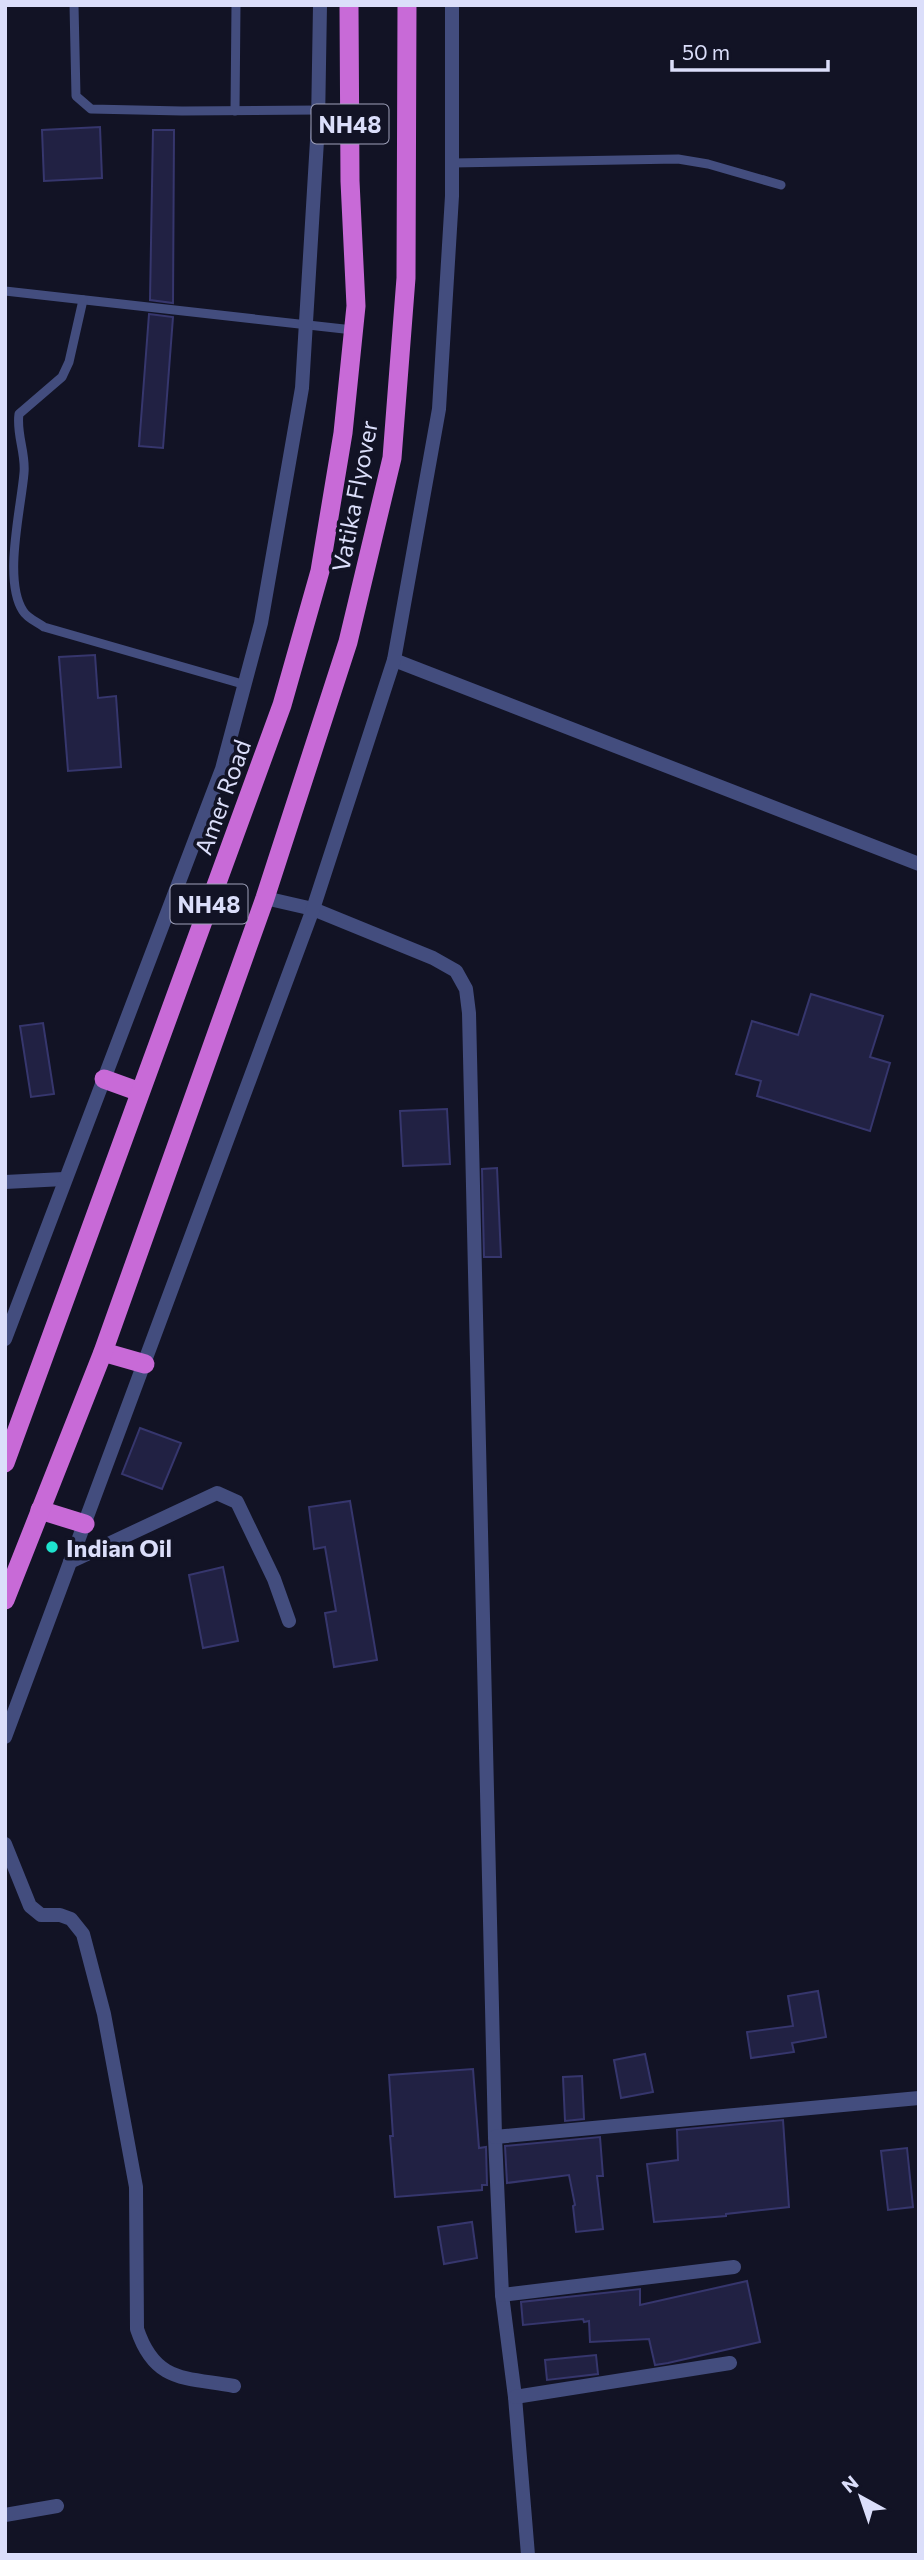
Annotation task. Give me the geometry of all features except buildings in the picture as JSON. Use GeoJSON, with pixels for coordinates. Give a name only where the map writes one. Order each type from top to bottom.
{"type":"FeatureCollection","features":[{"type":"Feature","properties":{"kind":"highway","name":"NH48"},"geometry":{"type":"LineString","coordinates":[[349,5],[350,181],[356,306],[353,330]]}},
{"type":"Feature","properties":{"kind":"highway","name":"Vatika Flyover"},"geometry":{"type":"LineString","coordinates":[[265,898],[348,642],[391,458],[406,278],[407,5]]}},
{"type":"Feature","properties":{"kind":"highway","name":"Amer Road"},"geometry":{"type":"LineString","coordinates":[[5,1462],[282,705],[320,571],[343,433],[353,330]]}},
{"type":"Feature","properties":{"kind":"highway","name":"NH48"},"geometry":{"type":"LineString","coordinates":[[5,1600],[103,1352],[265,898]]}},
{"type":"Feature","properties":{"kind":"highway"},"geometry":{"type":"LineString","coordinates":[[104,1079],[140,1092]]}},
{"type":"Feature","properties":{"kind":"highway"},"geometry":{"type":"LineString","coordinates":[[103,1352],[145,1364]]}},
{"type":"Feature","properties":{"kind":"highway"},"geometry":{"type":"LineString","coordinates":[[40,1510],[85,1524]]}},
{"type":"Feature","properties":{"kind":"street"},"geometry":{"type":"LineString","coordinates":[[5,1339],[222,769],[261,623],[302,388],[318,110],[320,5]]}},
{"type":"Feature","properties":{"kind":"street"},"geometry":{"type":"LineString","coordinates":[[5,1737],[313,909],[394,660],[439,409],[452,163],[452,5]]}},
{"type":"Feature","properties":{"kind":"street"},"geometry":{"type":"LineString","coordinates":[[394,660],[919,863]]}},
{"type":"Feature","properties":{"kind":"street"},"geometry":{"type":"LineString","coordinates":[[265,898],[313,909],[433,958],[456,971],[466,989],[470,1027],[495,2137],[502,2295],[515,2397],[528,2555]]}},
{"type":"Feature","properties":{"kind":"street"},"geometry":{"type":"LineString","coordinates":[[5,1182],[64,1179]]}},
{"type":"Feature","properties":{"kind":"street"},"geometry":{"type":"LineString","coordinates":[[70,1562],[217,1493],[237,1502],[274,1579],[289,1621]]}},
{"type":"Feature","properties":{"kind":"street"},"geometry":{"type":"LineString","coordinates":[[5,1844],[30,1906],[41,1915],[61,1915],[71,1919],[83,1934],[104,2014],[136,2187],[137,2329],[142,2343],[153,2361],[170,2375],[234,2386]]}},
{"type":"Feature","properties":{"kind":"street"},"geometry":{"type":"LineString","coordinates":[[495,2137],[919,2098]]}},
{"type":"Feature","properties":{"kind":"street"},"geometry":{"type":"LineString","coordinates":[[502,2295],[734,2267]]}},
{"type":"Feature","properties":{"kind":"street"},"geometry":{"type":"LineString","coordinates":[[515,2397],[730,2363]]}},
{"type":"Feature","properties":{"kind":"street"},"geometry":{"type":"LineString","coordinates":[[5,2515],[57,2506]]}},
{"type":"Feature","properties":{"kind":"lane"},"geometry":{"type":"LineString","coordinates":[[74,5],[76,96],[91,109],[318,110]]}},
{"type":"Feature","properties":{"kind":"lane"},"geometry":{"type":"LineString","coordinates":[[235,111],[236,5]]}},
{"type":"Feature","properties":{"kind":"lane"},"geometry":{"type":"LineString","coordinates":[[452,163],[678,159],[708,164],[781,185]]}},
{"type":"Feature","properties":{"kind":"lane"},"geometry":{"type":"LineString","coordinates":[[5,291],[353,330]]}},
{"type":"Feature","properties":{"kind":"lane"},"geometry":{"type":"LineString","coordinates":[[83,300],[69,362],[62,377],[19,414],[24,471],[14,573],[18,602],[24,613],[44,626],[246,685]]}},
{"type":"Feature","properties":{"kind":"place","name":"Indian Oil"},"geometry":{"type":"Point","coordinates":[52,1547]}}]}
